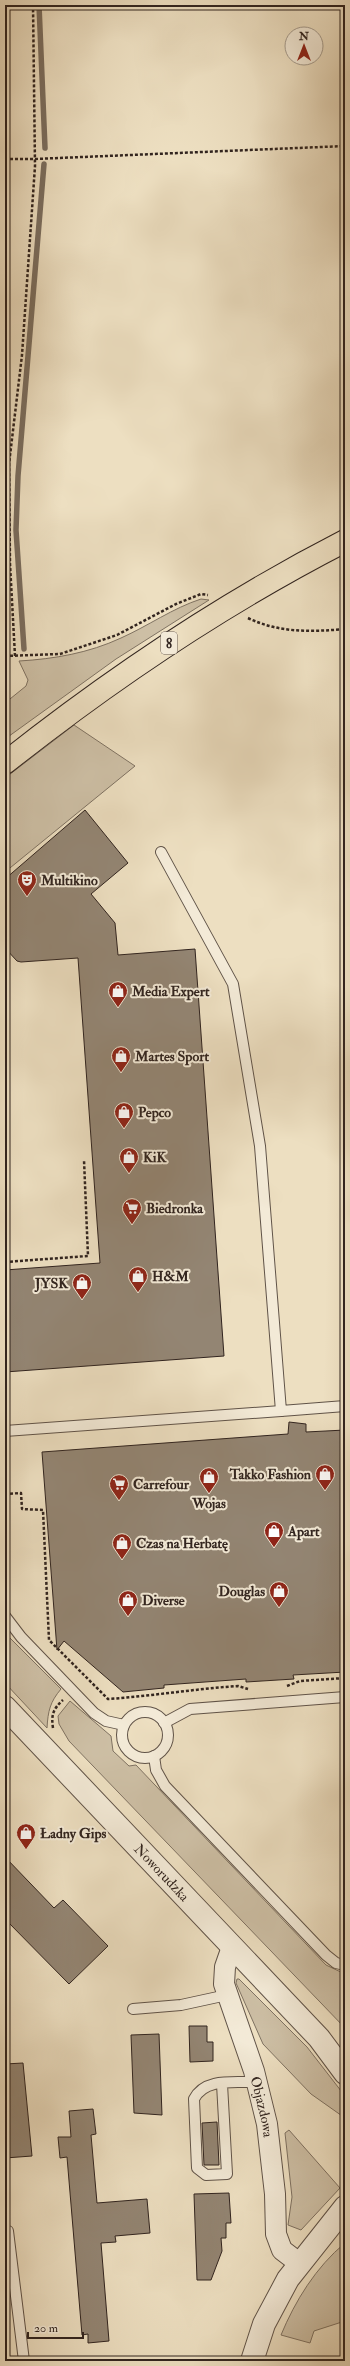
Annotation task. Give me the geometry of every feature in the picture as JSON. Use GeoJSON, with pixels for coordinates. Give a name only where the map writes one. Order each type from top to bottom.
{"type":"FeatureCollection","features":[{"type":"Feature","properties":{"kind":"highway","name":"8"},"geometry":{"type":"LineString","coordinates":[[5,763],[57,722],[147,658],[232,605],[345,540]]}},
{"type":"Feature","properties":{"kind":"street","name":"Noworudzka"},"geometry":{"type":"LineString","coordinates":[[8,1716],[319,2038],[345,2060]]}},
{"type":"Feature","properties":{"kind":"street","name":"Objazdowa"},"geometry":{"type":"LineString","coordinates":[[232,1947],[225,1967],[224,1984],[256,2076],[267,2124],[275,2194],[276,2234],[282,2250],[299,2263]]}},
{"type":"Feature","properties":{"kind":"street","name":"Noworudzka"},"geometry":{"type":"LineString","coordinates":[[319,2038],[345,2073]]}},
{"type":"Feature","properties":{"kind":"street"},"geometry":{"type":"LineString","coordinates":[[252,2361],[264,2324],[288,2279],[299,2263],[345,2207]]}},
{"type":"Feature","properties":{"kind":"street"},"geometry":{"type":"LineString","coordinates":[[322,2236],[345,2221]]}},
{"type":"Feature","properties":{"kind":"lane"},"geometry":{"type":"LineString","coordinates":[[161,852],[234,984],[260,1146],[280,1411]]}},
{"type":"Feature","properties":{"kind":"lane"},"geometry":{"type":"LineString","coordinates":[[5,1431],[345,1406]]}},
{"type":"Feature","properties":{"kind":"lane"},"geometry":{"type":"LineString","coordinates":[[5,1616],[21,1637],[72,1691],[100,1717],[106,1721],[124,1725]]}},
{"type":"Feature","properties":{"kind":"lane"},"geometry":{"type":"LineString","coordinates":[[164,1723],[190,1709],[345,1697]]}},
{"type":"Feature","properties":{"kind":"lane"},"geometry":{"type":"LineString","coordinates":[[146,1712],[157,1715],[164,1723],[168,1733],[162,1750],[154,1756],[143,1758],[128,1751],[122,1736],[124,1725],[136,1714],[146,1712]]}},
{"type":"Feature","properties":{"kind":"lane"},"geometry":{"type":"LineString","coordinates":[[154,1756],[156,1770],[165,1786],[326,1955],[336,1963],[345,1965]]}},
{"type":"Feature","properties":{"kind":"lane"},"geometry":{"type":"LineString","coordinates":[[133,2009],[181,2005],[227,1995]]}},
{"type":"Feature","properties":{"kind":"lane"},"geometry":{"type":"LineString","coordinates":[[222,2084],[227,2174],[206,2175],[197,2168],[194,2099],[199,2089],[208,2084],[222,2084],[256,2076]]}},
{"type":"Feature","properties":{"kind":"lane"},"geometry":{"type":"LineString","coordinates":[[5,2231],[8,2231],[24,2361]]}},
{"type":"Feature","properties":{"kind":"path"},"geometry":{"type":"LineString","coordinates":[[15,656],[10,564],[9,464],[22,355],[35,159],[33,5]]}},
{"type":"Feature","properties":{"kind":"path"},"geometry":{"type":"LineString","coordinates":[[5,159],[345,146]]}},
{"type":"Feature","properties":{"kind":"path"},"geometry":{"type":"LineString","coordinates":[[5,1262],[88,1256],[84,1160]]}},
{"type":"Feature","properties":{"kind":"path"},"geometry":{"type":"LineString","coordinates":[[5,1494],[21,1493],[22,1509],[43,1510],[49,1640],[108,1699],[166,1695],[176,1690],[238,1686],[250,1690]]}},
{"type":"Feature","properties":{"kind":"path"},"geometry":{"type":"LineString","coordinates":[[284,1688],[300,1681],[345,1678]]}},
{"type":"Feature","properties":{"kind":"path"},"geometry":{"type":"LineString","coordinates":[[56,1734],[53,1729],[51,1717],[55,1708],[72,1691],[88,1679]]}},
{"type":"Feature","properties":{"kind":"shaded area"},"geometry":{"type":"Polygon","coordinates":[[[201,599],[209,600],[116,659],[5,739],[5,703],[26,686],[28,680],[19,661],[58,657],[96,648],[121,638],[180,607],[201,599]]]}},
{"type":"Feature","properties":{"kind":"shaded area"},"geometry":{"type":"Polygon","coordinates":[[[74,725],[135,766],[5,872],[5,778],[74,725]]]}},
{"type":"Feature","properties":{"kind":"shaded area"},"geometry":{"type":"Polygon","coordinates":[[[5,1633],[61,1689],[54,1698],[50,1707],[47,1728],[5,1683],[5,1633]]]}},
{"type":"Feature","properties":{"kind":"shaded area"},"geometry":{"type":"Polygon","coordinates":[[[70,1701],[111,1736],[113,1751],[129,1766],[136,1765],[326,1965],[345,1974],[345,2028],[69,1741],[59,1724],[58,1716],[70,1701]]]}},
{"type":"Feature","properties":{"kind":"shaded area"},"geometry":{"type":"Polygon","coordinates":[[[237,1979],[239,1979],[307,2047],[345,2096],[345,2118],[311,2094],[263,2044],[236,1983],[237,1979]]]}},
{"type":"Feature","properties":{"kind":"shaded area"},"geometry":{"type":"Polygon","coordinates":[[[289,2130],[340,2188],[301,2230],[288,2225],[292,2197],[285,2133],[289,2130]]]}},
{"type":"Feature","properties":{"kind":"shaded area"},"geometry":{"type":"Polygon","coordinates":[[[345,2243],[345,2321],[314,2331],[310,2343],[281,2335],[307,2285],[334,2252],[345,2243]]]}},
{"type":"Feature","properties":{"kind":"building"},"geometry":{"type":"Polygon","coordinates":[[[85,810],[128,863],[91,894],[115,923],[118,955],[195,949],[224,1356],[5,1372],[5,1270],[100,1263],[78,958],[21,962],[17,961],[5,948],[5,879],[85,810]]]}},
{"type":"Feature","properties":{"kind":"building"},"geometry":{"type":"Polygon","coordinates":[[[289,1422],[306,1424],[306,1432],[345,1430],[345,1672],[293,1675],[294,1679],[246,1682],[246,1679],[164,1685],[164,1688],[123,1692],[64,1641],[57,1650],[42,1452],[288,1434],[289,1422]]]}},
{"type":"Feature","properties":{"kind":"building"},"geometry":{"type":"Polygon","coordinates":[[[5,1857],[54,1908],[63,1900],[108,1946],[69,1984],[5,1919],[5,1857]]]}},
{"type":"Feature","properties":{"kind":"building"},"geometry":{"type":"Polygon","coordinates":[[[189,2026],[207,2026],[207,2042],[213,2042],[213,2061],[190,2062],[189,2026]]]}},
{"type":"Feature","properties":{"kind":"building"},"geometry":{"type":"Polygon","coordinates":[[[159,2034],[162,2115],[134,2113],[131,2035],[159,2034]]]}},
{"type":"Feature","properties":{"kind":"building"},"geometry":{"type":"Polygon","coordinates":[[[23,2063],[32,2156],[5,2158],[5,2064],[23,2063]]]}},
{"type":"Feature","properties":{"kind":"building"},"geometry":{"type":"Polygon","coordinates":[[[93,2109],[96,2134],[91,2135],[97,2203],[147,2199],[150,2233],[115,2236],[116,2242],[101,2243],[109,2341],[88,2343],[88,2334],[82,2335],[67,2157],[60,2158],[58,2137],[71,2137],[69,2111],[93,2109]]]}},
{"type":"Feature","properties":{"kind":"building"},"geometry":{"type":"Polygon","coordinates":[[[217,2122],[219,2165],[204,2165],[202,2123],[217,2122]]]}},
{"type":"Feature","properties":{"kind":"building"},"geometry":{"type":"Polygon","coordinates":[[[229,2193],[231,2223],[226,2223],[226,2238],[221,2238],[222,2251],[211,2280],[197,2280],[194,2194],[229,2193]]]}},
{"type":"Feature","properties":{"kind":"waterway"},"geometry":{"type":"LineString","coordinates":[[39,5],[45,148]]}},
{"type":"Feature","properties":{"kind":"waterway"},"geometry":{"type":"LineString","coordinates":[[24,649],[16,530],[18,476],[44,164]]}},
{"type":"Feature","properties":{"kind":"place","name":"Multikino"},"geometry":{"type":"Point","coordinates":[27,897]}},
{"type":"Feature","properties":{"kind":"place","name":"Media Expert"},"geometry":{"type":"Point","coordinates":[118,1008]}},
{"type":"Feature","properties":{"kind":"place","name":"Martes Sport"},"geometry":{"type":"Point","coordinates":[121,1073]}},
{"type":"Feature","properties":{"kind":"place","name":"Pepco"},"geometry":{"type":"Point","coordinates":[124,1129]}},
{"type":"Feature","properties":{"kind":"place","name":"KiK"},"geometry":{"type":"Point","coordinates":[129,1174]}},
{"type":"Feature","properties":{"kind":"place","name":"Biedronka"},"geometry":{"type":"Point","coordinates":[132,1225]}},
{"type":"Feature","properties":{"kind":"place","name":"H&M"},"geometry":{"type":"Point","coordinates":[138,1293]}},
{"type":"Feature","properties":{"kind":"place","name":"JYSK"},"geometry":{"type":"Point","coordinates":[82,1300]}},
{"type":"Feature","properties":{"kind":"place","name":"Takko Fashion"},"geometry":{"type":"Point","coordinates":[325,1491]}},
{"type":"Feature","properties":{"kind":"place","name":"Wojas"},"geometry":{"type":"Point","coordinates":[209,1494]}},
{"type":"Feature","properties":{"kind":"place","name":"Carrefour"},"geometry":{"type":"Point","coordinates":[119,1501]}},
{"type":"Feature","properties":{"kind":"place","name":"Apart"},"geometry":{"type":"Point","coordinates":[274,1548]}},
{"type":"Feature","properties":{"kind":"place","name":"Czas na Herbatę"},"geometry":{"type":"Point","coordinates":[122,1560]}},
{"type":"Feature","properties":{"kind":"place","name":"Douglas"},"geometry":{"type":"Point","coordinates":[279,1608]}},
{"type":"Feature","properties":{"kind":"place","name":"Diverse"},"geometry":{"type":"Point","coordinates":[128,1617]}},
{"type":"Feature","properties":{"kind":"place","name":"Ładny Gips"},"geometry":{"type":"Point","coordinates":[26,1850]}}]}
